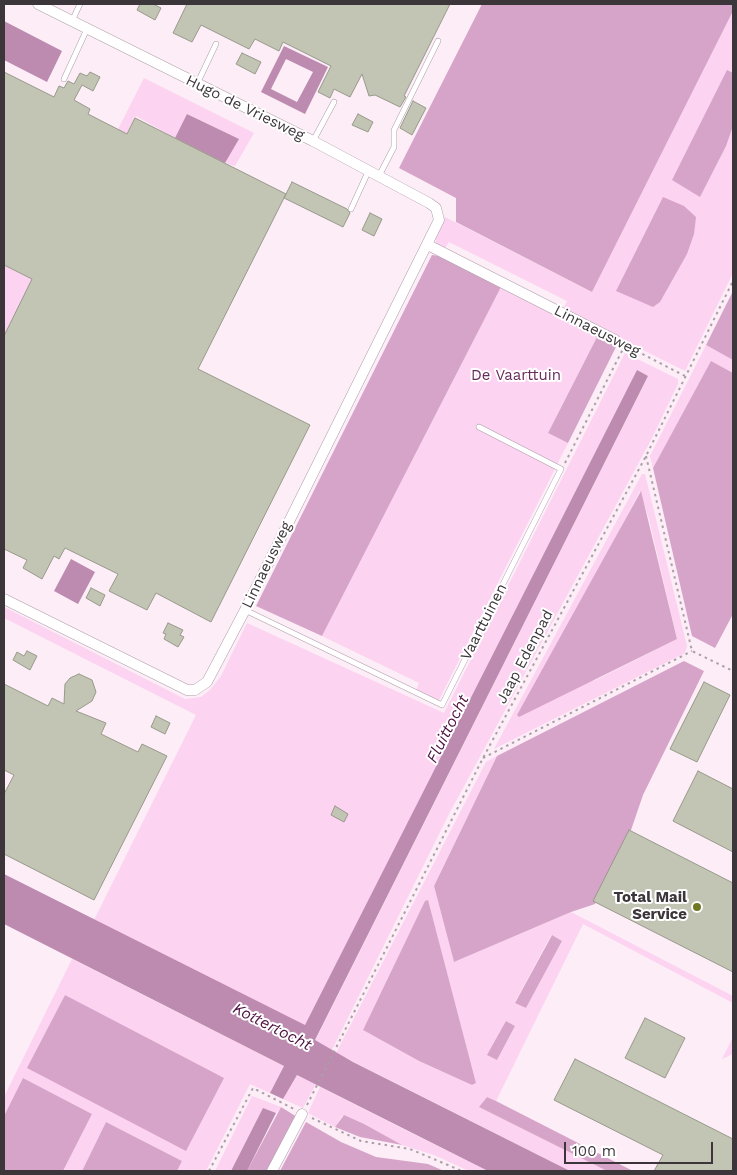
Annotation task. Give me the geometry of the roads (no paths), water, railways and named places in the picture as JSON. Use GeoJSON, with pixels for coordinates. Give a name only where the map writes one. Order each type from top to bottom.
{"type":"FeatureCollection","features":[{"type":"Feature","properties":{"kind":"street","name":"Hugo de Vriesweg"},"geometry":{"type":"LineString","coordinates":[[38,4],[313,141],[433,205],[439,215],[438,224]]}},
{"type":"Feature","properties":{"kind":"street","name":"Linnaeusweg"},"geometry":{"type":"LineString","coordinates":[[4,599],[187,690],[195,690],[207,682],[246,610],[438,224]]}},
{"type":"Feature","properties":{"kind":"street","name":"Linnaeusweg"},"geometry":{"type":"LineString","coordinates":[[428,245],[620,342]]}},
{"type":"Feature","properties":{"kind":"street"},"geometry":{"type":"LineString","coordinates":[[272,1171],[303,1113]]}},
{"type":"Feature","properties":{"kind":"lane"},"geometry":{"type":"LineString","coordinates":[[72,22],[80,4]]}},
{"type":"Feature","properties":{"kind":"lane"},"geometry":{"type":"LineString","coordinates":[[64,79],[87,30]]}},
{"type":"Feature","properties":{"kind":"lane"},"geometry":{"type":"LineString","coordinates":[[379,176],[394,147],[394,130],[438,41]]}},
{"type":"Feature","properties":{"kind":"lane"},"geometry":{"type":"LineString","coordinates":[[197,84],[216,44]]}},
{"type":"Feature","properties":{"kind":"lane"},"geometry":{"type":"LineString","coordinates":[[313,141],[334,102]]}},
{"type":"Feature","properties":{"kind":"lane"},"geometry":{"type":"LineString","coordinates":[[351,208],[368,172]]}},
{"type":"Feature","properties":{"kind":"lane","name":"Vaarttuinen"},"geometry":{"type":"LineString","coordinates":[[246,610],[442,705],[562,469],[479,427]]}},
{"type":"Feature","properties":{"kind":"water"},"geometry":{"type":"Polygon","coordinates":[[[4,21],[62,51],[47,82],[4,60],[4,21]]]}},
{"type":"Feature","properties":{"kind":"water"},"geometry":{"type":"Polygon","coordinates":[[[284,46],[328,67],[305,114],[261,92],[284,46]],[[286,59],[271,89],[297,102],[313,72],[286,59]]]}},
{"type":"Feature","properties":{"kind":"water"},"geometry":{"type":"Polygon","coordinates":[[[187,114],[239,139],[225,163],[175,138],[187,114]]]}},
{"type":"Feature","properties":{"kind":"water","name":"Kottertocht"},"geometry":{"type":"Polygon","coordinates":[[[637,370],[648,376],[315,1040],[353,1062],[570,1171],[488,1171],[297,1075],[283,1099],[270,1093],[284,1066],[4,924],[4,874],[305,1025],[637,370]]]}},
{"type":"Feature","properties":{"kind":"water"},"geometry":{"type":"Polygon","coordinates":[[[71,559],[95,572],[78,604],[54,591],[71,559]]]}},
{"type":"Feature","properties":{"kind":"water"},"geometry":{"type":"Polygon","coordinates":[[[263,1108],[276,1113],[247,1171],[231,1171],[263,1108]]]}},
{"type":"Feature","properties":{"kind":"place","name":"Total Mail Service"},"geometry":{"type":"Point","coordinates":[697,907]}},
{"type":"Feature","properties":{"kind":"park label","name":"De Vaarttuin"},"geometry":{"type":"Point","coordinates":[516,376]}},
{"type":"Feature","properties":{"kind":"water label","name":"Fluittocht"},"geometry":{"type":"Point","coordinates":[448,729]}}]}
